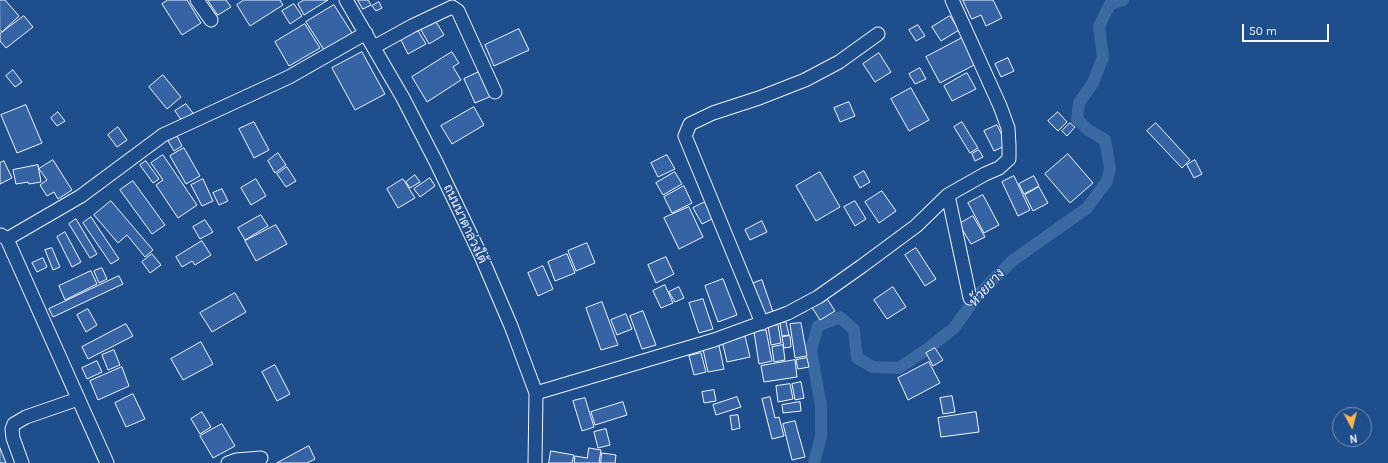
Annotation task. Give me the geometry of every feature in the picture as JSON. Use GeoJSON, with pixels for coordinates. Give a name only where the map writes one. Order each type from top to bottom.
{"type":"FeatureCollection","features":[{"type":"Feature","properties":{"kind":"street"},"geometry":{"type":"LineString","coordinates":[[197,0],[211,20]]}},
{"type":"Feature","properties":{"kind":"street","name":"ถนนนาตาล่วงใต้"},"geometry":{"type":"LineString","coordinates":[[346,0],[403,98],[436,162],[481,256],[511,326],[536,393],[535,463]]}},
{"type":"Feature","properties":{"kind":"street"},"geometry":{"type":"LineString","coordinates":[[536,393],[644,362],[788,313],[818,297],[916,226],[948,195],[985,174],[999,168],[1009,159],[1008,128],[1000,106],[952,0]]}},
{"type":"Feature","properties":{"kind":"street"},"geometry":{"type":"LineString","coordinates":[[374,47],[412,26],[452,7],[458,11],[495,92]]}},
{"type":"Feature","properties":{"kind":"street"},"geometry":{"type":"LineString","coordinates":[[107,463],[4,237],[81,196],[163,135],[289,78],[366,33]]}},
{"type":"Feature","properties":{"kind":"street"},"geometry":{"type":"LineString","coordinates":[[762,323],[685,136],[687,130],[690,124],[713,113],[759,98],[805,80],[839,62],[878,34]]}},
{"type":"Feature","properties":{"kind":"street"},"geometry":{"type":"LineString","coordinates":[[948,195],[970,298]]}},
{"type":"Feature","properties":{"kind":"street"},"geometry":{"type":"LineString","coordinates":[[22,463],[13,438],[12,429],[14,424],[26,417],[78,399]]}},
{"type":"Feature","properties":{"kind":"street"},"geometry":{"type":"LineString","coordinates":[[228,463],[236,460],[261,458]]}},
{"type":"Feature","properties":{"kind":"building"},"geometry":{"type":"Polygon","coordinates":[[[0,0],[5,0],[19,16],[2,32],[0,30],[0,0]]]}},
{"type":"Feature","properties":{"kind":"building"},"geometry":{"type":"Polygon","coordinates":[[[168,0],[187,0],[201,23],[182,35],[162,4],[168,0]]]}},
{"type":"Feature","properties":{"kind":"building"},"geometry":{"type":"Polygon","coordinates":[[[208,0],[226,0],[231,7],[218,15],[208,0]]]}},
{"type":"Feature","properties":{"kind":"building"},"geometry":{"type":"Polygon","coordinates":[[[244,0],[280,0],[283,5],[250,26],[237,5],[244,0]]]}},
{"type":"Feature","properties":{"kind":"building"},"geometry":{"type":"Polygon","coordinates":[[[304,0],[328,0],[304,15],[298,4],[304,0]]]}},
{"type":"Feature","properties":{"kind":"building"},"geometry":{"type":"Polygon","coordinates":[[[358,0],[368,0],[371,5],[363,9],[358,0]]]}},
{"type":"Feature","properties":{"kind":"building"},"geometry":{"type":"Polygon","coordinates":[[[963,0],[993,0],[1002,18],[986,26],[981,15],[972,19],[963,0]]]}},
{"type":"Feature","properties":{"kind":"building"},"geometry":{"type":"Polygon","coordinates":[[[379,2],[382,8],[376,11],[372,6],[379,2]]]}},
{"type":"Feature","properties":{"kind":"building"},"geometry":{"type":"Polygon","coordinates":[[[294,4],[302,16],[290,24],[282,11],[294,4]]]}},
{"type":"Feature","properties":{"kind":"building"},"geometry":{"type":"Polygon","coordinates":[[[334,5],[354,36],[326,53],[306,22],[334,5]]]}},
{"type":"Feature","properties":{"kind":"building"},"geometry":{"type":"Polygon","coordinates":[[[24,16],[33,27],[6,48],[0,41],[0,34],[24,16]]]}},
{"type":"Feature","properties":{"kind":"building"},"geometry":{"type":"Polygon","coordinates":[[[950,16],[959,30],[941,41],[932,27],[950,16]]]}},
{"type":"Feature","properties":{"kind":"building"},"geometry":{"type":"Polygon","coordinates":[[[435,20],[444,35],[429,44],[420,28],[435,20]]]}},
{"type":"Feature","properties":{"kind":"building"},"geometry":{"type":"Polygon","coordinates":[[[305,24],[320,48],[289,66],[275,42],[305,24]]]}},
{"type":"Feature","properties":{"kind":"building"},"geometry":{"type":"Polygon","coordinates":[[[918,25],[925,36],[916,41],[909,30],[918,25]]]}},
{"type":"Feature","properties":{"kind":"building"},"geometry":{"type":"Polygon","coordinates":[[[417,29],[426,44],[408,54],[400,38],[417,29]]]}},
{"type":"Feature","properties":{"kind":"building"},"geometry":{"type":"Polygon","coordinates":[[[519,29],[529,50],[494,66],[485,45],[519,29]]]}},
{"type":"Feature","properties":{"kind":"building"},"geometry":{"type":"Polygon","coordinates":[[[962,38],[976,64],[940,83],[926,57],[962,38]]]}},
{"type":"Feature","properties":{"kind":"building"},"geometry":{"type":"Polygon","coordinates":[[[362,52],[385,94],[355,110],[332,68],[362,52]]]}},
{"type":"Feature","properties":{"kind":"building"},"geometry":{"type":"Polygon","coordinates":[[[452,52],[459,63],[453,67],[461,80],[427,102],[412,77],[452,52]]]}},
{"type":"Feature","properties":{"kind":"building"},"geometry":{"type":"Polygon","coordinates":[[[879,53],[891,72],[875,82],[863,64],[879,53]]]}},
{"type":"Feature","properties":{"kind":"building"},"geometry":{"type":"Polygon","coordinates":[[[1008,58],[1014,71],[1001,77],[995,64],[1008,58]]]}},
{"type":"Feature","properties":{"kind":"building"},"geometry":{"type":"Polygon","coordinates":[[[920,68],[926,79],[915,84],[909,74],[920,68]]]}},
{"type":"Feature","properties":{"kind":"building"},"geometry":{"type":"Polygon","coordinates":[[[13,70],[22,82],[15,87],[6,76],[13,70]]]}},
{"type":"Feature","properties":{"kind":"building"},"geometry":{"type":"Polygon","coordinates":[[[483,70],[494,95],[475,103],[464,79],[483,70]]]}},
{"type":"Feature","properties":{"kind":"building"},"geometry":{"type":"Polygon","coordinates":[[[967,73],[976,89],[952,101],[944,86],[967,73]]]}},
{"type":"Feature","properties":{"kind":"building"},"geometry":{"type":"Polygon","coordinates":[[[163,75],[181,97],[167,109],[149,87],[163,75]]]}},
{"type":"Feature","properties":{"kind":"building"},"geometry":{"type":"Polygon","coordinates":[[[911,88],[929,120],[909,131],[891,99],[911,88]]]}},
{"type":"Feature","properties":{"kind":"building"},"geometry":{"type":"Polygon","coordinates":[[[849,102],[855,116],[840,122],[834,108],[849,102]]]}},
{"type":"Feature","properties":{"kind":"building"},"geometry":{"type":"Polygon","coordinates":[[[186,104],[193,113],[182,121],[175,111],[186,104]]]}},
{"type":"Feature","properties":{"kind":"building"},"geometry":{"type":"Polygon","coordinates":[[[26,105],[42,143],[17,153],[1,115],[26,105]]]}},
{"type":"Feature","properties":{"kind":"building"},"geometry":{"type":"Polygon","coordinates":[[[474,107],[484,125],[452,144],[441,126],[474,107]]]}},
{"type":"Feature","properties":{"kind":"building"},"geometry":{"type":"Polygon","coordinates":[[[58,112],[65,121],[57,126],[51,118],[58,112]]]}},
{"type":"Feature","properties":{"kind":"building"},"geometry":{"type":"Polygon","coordinates":[[[1058,112],[1067,122],[1058,131],[1048,121],[1058,112]]]}},
{"type":"Feature","properties":{"kind":"building"},"geometry":{"type":"Polygon","coordinates":[[[254,122],[269,150],[254,158],[239,129],[254,122]]]}},
{"type":"Feature","properties":{"kind":"building"},"geometry":{"type":"Polygon","coordinates":[[[962,122],[978,148],[970,153],[954,127],[962,122]]]}},
{"type":"Feature","properties":{"kind":"building"},"geometry":{"type":"Polygon","coordinates":[[[1070,123],[1075,127],[1067,136],[1062,131],[1070,123]]]}},
{"type":"Feature","properties":{"kind":"building"},"geometry":{"type":"Polygon","coordinates":[[[1156,123],[1190,160],[1182,168],[1147,131],[1156,123]]]}},
{"type":"Feature","properties":{"kind":"building"},"geometry":{"type":"Polygon","coordinates":[[[997,125],[1007,145],[994,151],[984,131],[997,125]]]}},
{"type":"Feature","properties":{"kind":"building"},"geometry":{"type":"Polygon","coordinates":[[[118,127],[127,140],[117,147],[108,135],[118,127]]]}},
{"type":"Feature","properties":{"kind":"building"},"geometry":{"type":"Polygon","coordinates":[[[177,136],[182,146],[174,151],[168,141],[177,136]]]}},
{"type":"Feature","properties":{"kind":"building"},"geometry":{"type":"Polygon","coordinates":[[[184,148],[200,176],[186,184],[170,156],[184,148]]]}},
{"type":"Feature","properties":{"kind":"building"},"geometry":{"type":"Polygon","coordinates":[[[979,150],[983,157],[975,161],[972,154],[979,150]]]}},
{"type":"Feature","properties":{"kind":"building"},"geometry":{"type":"Polygon","coordinates":[[[278,153],[286,165],[275,173],[268,161],[278,153]]]}},
{"type":"Feature","properties":{"kind":"building"},"geometry":{"type":"Polygon","coordinates":[[[1068,154],[1093,183],[1070,203],[1045,174],[1068,154]]]}},
{"type":"Feature","properties":{"kind":"building"},"geometry":{"type":"Polygon","coordinates":[[[163,155],[197,205],[178,218],[156,185],[163,180],[151,163],[163,155]]]}},
{"type":"Feature","properties":{"kind":"building"},"geometry":{"type":"Polygon","coordinates":[[[667,155],[675,169],[658,177],[651,163],[667,155]]]}},
{"type":"Feature","properties":{"kind":"building"},"geometry":{"type":"Polygon","coordinates":[[[53,160],[72,190],[58,199],[54,192],[47,196],[40,185],[47,180],[39,169],[53,160]]]}},
{"type":"Feature","properties":{"kind":"building"},"geometry":{"type":"Polygon","coordinates":[[[1195,160],[1202,174],[1194,178],[1187,165],[1195,160]]]}},
{"type":"Feature","properties":{"kind":"building"},"geometry":{"type":"Polygon","coordinates":[[[4,161],[12,178],[0,184],[0,163],[4,161]]]}},
{"type":"Feature","properties":{"kind":"building"},"geometry":{"type":"Polygon","coordinates":[[[146,161],[159,179],[153,183],[140,165],[146,161]]]}},
{"type":"Feature","properties":{"kind":"building"},"geometry":{"type":"Polygon","coordinates":[[[38,165],[41,182],[16,184],[13,170],[38,165]]]}},
{"type":"Feature","properties":{"kind":"building"},"geometry":{"type":"Polygon","coordinates":[[[287,167],[296,181],[286,187],[277,174],[287,167]]]}},
{"type":"Feature","properties":{"kind":"building"},"geometry":{"type":"Polygon","coordinates":[[[864,171],[870,182],[860,188],[854,177],[864,171]]]}},
{"type":"Feature","properties":{"kind":"building"},"geometry":{"type":"Polygon","coordinates":[[[675,172],[682,184],[663,195],[656,183],[675,172]]]}},
{"type":"Feature","properties":{"kind":"building"},"geometry":{"type":"Polygon","coordinates":[[[820,172],[840,207],[816,221],[796,186],[820,172]]]}},
{"type":"Feature","properties":{"kind":"building"},"geometry":{"type":"Polygon","coordinates":[[[415,175],[420,182],[410,188],[406,182],[415,175]]]}},
{"type":"Feature","properties":{"kind":"building"},"geometry":{"type":"Polygon","coordinates":[[[1014,176],[1030,210],[1018,216],[1002,182],[1014,176]]]}},
{"type":"Feature","properties":{"kind":"building"},"geometry":{"type":"Polygon","coordinates":[[[1034,176],[1039,186],[1024,194],[1019,184],[1034,176]]]}},
{"type":"Feature","properties":{"kind":"building"},"geometry":{"type":"Polygon","coordinates":[[[430,178],[435,186],[420,197],[414,189],[430,178]]]}},
{"type":"Feature","properties":{"kind":"building"},"geometry":{"type":"Polygon","coordinates":[[[203,179],[213,201],[202,206],[191,185],[203,179]]]}},
{"type":"Feature","properties":{"kind":"building"},"geometry":{"type":"Polygon","coordinates":[[[256,179],[266,196],[251,205],[241,188],[256,179]]]}},
{"type":"Feature","properties":{"kind":"building"},"geometry":{"type":"Polygon","coordinates":[[[403,179],[415,198],[398,208],[387,189],[403,179]]]}},
{"type":"Feature","properties":{"kind":"building"},"geometry":{"type":"Polygon","coordinates":[[[133,181],[165,225],[152,234],[120,190],[133,181]]]}},
{"type":"Feature","properties":{"kind":"building"},"geometry":{"type":"Polygon","coordinates":[[[684,186],[692,203],[672,213],[664,197],[684,186]]]}},
{"type":"Feature","properties":{"kind":"building"},"geometry":{"type":"Polygon","coordinates":[[[1039,187],[1048,203],[1033,211],[1025,195],[1039,187]]]}},
{"type":"Feature","properties":{"kind":"building"},"geometry":{"type":"Polygon","coordinates":[[[222,189],[228,201],[219,205],[213,193],[222,189]]]}},
{"type":"Feature","properties":{"kind":"building"},"geometry":{"type":"Polygon","coordinates":[[[882,191],[896,211],[879,223],[865,202],[882,191]]]}},
{"type":"Feature","properties":{"kind":"building"},"geometry":{"type":"Polygon","coordinates":[[[983,195],[999,225],[984,233],[968,203],[983,195]]]}},
{"type":"Feature","properties":{"kind":"building"},"geometry":{"type":"Polygon","coordinates":[[[111,201],[153,250],[145,257],[127,235],[118,243],[94,215],[111,201]]]}},
{"type":"Feature","properties":{"kind":"building"},"geometry":{"type":"Polygon","coordinates":[[[855,201],[866,219],[855,226],[844,207],[855,201]]]}},
{"type":"Feature","properties":{"kind":"building"},"geometry":{"type":"Polygon","coordinates":[[[705,202],[714,218],[702,224],[693,208],[705,202]]]}},
{"type":"Feature","properties":{"kind":"building"},"geometry":{"type":"Polygon","coordinates":[[[689,207],[703,237],[679,249],[664,218],[689,207]]]}},
{"type":"Feature","properties":{"kind":"building"},"geometry":{"type":"Polygon","coordinates":[[[261,215],[268,226],[245,240],[238,228],[261,215]]]}},
{"type":"Feature","properties":{"kind":"building"},"geometry":{"type":"Polygon","coordinates":[[[973,216],[985,237],[971,244],[959,224],[973,216]]]}},
{"type":"Feature","properties":{"kind":"building"},"geometry":{"type":"Polygon","coordinates":[[[91,217],[119,259],[111,264],[83,223],[91,217]]]}},
{"type":"Feature","properties":{"kind":"building"},"geometry":{"type":"Polygon","coordinates":[[[76,219],[97,254],[90,258],[69,224],[76,219]]]}},
{"type":"Feature","properties":{"kind":"building"},"geometry":{"type":"Polygon","coordinates":[[[205,220],[213,232],[200,239],[193,227],[205,220]]]}},
{"type":"Feature","properties":{"kind":"building"},"geometry":{"type":"Polygon","coordinates":[[[762,221],[767,232],[750,240],[745,230],[762,221]]]}},
{"type":"Feature","properties":{"kind":"building"},"geometry":{"type":"Polygon","coordinates":[[[276,225],[287,244],[256,261],[245,241],[276,225]]]}},
{"type":"Feature","properties":{"kind":"building"},"geometry":{"type":"Polygon","coordinates":[[[65,232],[81,262],[72,267],[57,237],[65,232]]]}},
{"type":"Feature","properties":{"kind":"building"},"geometry":{"type":"Polygon","coordinates":[[[202,241],[211,255],[195,265],[192,261],[182,267],[176,257],[202,241]]]}},
{"type":"Feature","properties":{"kind":"building"},"geometry":{"type":"Polygon","coordinates":[[[587,243],[595,263],[576,271],[568,251],[587,243]]]}},
{"type":"Feature","properties":{"kind":"building"},"geometry":{"type":"Polygon","coordinates":[[[52,248],[60,267],[53,270],[45,250],[52,248]]]}},
{"type":"Feature","properties":{"kind":"building"},"geometry":{"type":"Polygon","coordinates":[[[916,248],[936,279],[925,286],[905,255],[916,248]]]}},
{"type":"Feature","properties":{"kind":"building"},"geometry":{"type":"Polygon","coordinates":[[[152,254],[161,265],[150,273],[142,262],[152,254]]]}},
{"type":"Feature","properties":{"kind":"building"},"geometry":{"type":"Polygon","coordinates":[[[567,254],[575,273],[555,281],[548,262],[567,254]]]}},
{"type":"Feature","properties":{"kind":"building"},"geometry":{"type":"Polygon","coordinates":[[[666,257],[674,274],[656,283],[648,265],[666,257]]]}},
{"type":"Feature","properties":{"kind":"building"},"geometry":{"type":"Polygon","coordinates":[[[43,258],[47,267],[37,272],[32,263],[43,258]]]}},
{"type":"Feature","properties":{"kind":"building"},"geometry":{"type":"Polygon","coordinates":[[[543,266],[553,289],[538,296],[528,273],[543,266]]]}},
{"type":"Feature","properties":{"kind":"building"},"geometry":{"type":"Polygon","coordinates":[[[102,268],[107,279],[99,283],[94,271],[102,268]]]}},
{"type":"Feature","properties":{"kind":"building"},"geometry":{"type":"Polygon","coordinates":[[[91,271],[97,284],[65,300],[59,286],[91,271]]]}},
{"type":"Feature","properties":{"kind":"building"},"geometry":{"type":"Polygon","coordinates":[[[119,276],[123,284],[53,317],[49,309],[119,276]]]}},
{"type":"Feature","properties":{"kind":"building"},"geometry":{"type":"Polygon","coordinates":[[[723,279],[737,315],[718,322],[705,286],[723,279]]]}},
{"type":"Feature","properties":{"kind":"building"},"geometry":{"type":"Polygon","coordinates":[[[762,280],[773,312],[762,316],[751,284],[762,280]]]}},
{"type":"Feature","properties":{"kind":"building"},"geometry":{"type":"Polygon","coordinates":[[[665,285],[673,303],[661,308],[653,291],[665,285]]]}},
{"type":"Feature","properties":{"kind":"building"},"geometry":{"type":"Polygon","coordinates":[[[679,287],[684,298],[675,302],[669,292],[679,287]]]}},
{"type":"Feature","properties":{"kind":"building"},"geometry":{"type":"Polygon","coordinates":[[[893,287],[906,307],[887,319],[874,300],[893,287]]]}},
{"type":"Feature","properties":{"kind":"building"},"geometry":{"type":"Polygon","coordinates":[[[235,293],[246,312],[212,332],[200,313],[235,293]]]}},
{"type":"Feature","properties":{"kind":"building"},"geometry":{"type":"Polygon","coordinates":[[[826,297],[835,311],[820,320],[811,306],[826,297]]]}},
{"type":"Feature","properties":{"kind":"building"},"geometry":{"type":"Polygon","coordinates":[[[703,299],[713,329],[699,333],[689,303],[703,299]]]}},
{"type":"Feature","properties":{"kind":"building"},"geometry":{"type":"Polygon","coordinates":[[[602,302],[618,345],[601,350],[586,308],[602,302]]]}},
{"type":"Feature","properties":{"kind":"building"},"geometry":{"type":"Polygon","coordinates":[[[88,309],[97,325],[86,332],[77,315],[88,309]]]}},
{"type":"Feature","properties":{"kind":"building"},"geometry":{"type":"Polygon","coordinates":[[[643,311],[656,345],[642,349],[630,316],[643,311]]]}},
{"type":"Feature","properties":{"kind":"building"},"geometry":{"type":"Polygon","coordinates":[[[626,314],[632,329],[617,335],[611,320],[626,314]]]}},
{"type":"Feature","properties":{"kind":"building"},"geometry":{"type":"Polygon","coordinates":[[[786,322],[789,335],[782,336],[780,323],[786,322]]]}},
{"type":"Feature","properties":{"kind":"building"},"geometry":{"type":"Polygon","coordinates":[[[801,323],[807,356],[795,358],[790,324],[801,323]]]}},
{"type":"Feature","properties":{"kind":"building"},"geometry":{"type":"Polygon","coordinates":[[[126,324],[133,336],[88,359],[82,347],[126,324]]]}},
{"type":"Feature","properties":{"kind":"building"},"geometry":{"type":"Polygon","coordinates":[[[778,325],[781,343],[771,345],[768,326],[778,325]]]}},
{"type":"Feature","properties":{"kind":"building"},"geometry":{"type":"Polygon","coordinates":[[[766,330],[772,361],[759,364],[754,332],[766,330]]]}},
{"type":"Feature","properties":{"kind":"building"},"geometry":{"type":"Polygon","coordinates":[[[745,336],[750,357],[727,362],[722,341],[745,336]]]}},
{"type":"Feature","properties":{"kind":"building"},"geometry":{"type":"Polygon","coordinates":[[[790,336],[791,347],[784,348],[782,337],[790,336]]]}},
{"type":"Feature","properties":{"kind":"building"},"geometry":{"type":"Polygon","coordinates":[[[718,341],[724,369],[708,372],[702,345],[718,341]]]}},
{"type":"Feature","properties":{"kind":"building"},"geometry":{"type":"Polygon","coordinates":[[[201,342],[213,364],[183,380],[171,359],[201,342]]]}},
{"type":"Feature","properties":{"kind":"building"},"geometry":{"type":"Polygon","coordinates":[[[783,345],[785,360],[774,362],[772,347],[783,345]]]}},
{"type":"Feature","properties":{"kind":"building"},"geometry":{"type":"Polygon","coordinates":[[[935,348],[943,360],[933,366],[926,353],[935,348]]]}},
{"type":"Feature","properties":{"kind":"building"},"geometry":{"type":"Polygon","coordinates":[[[114,350],[120,365],[108,370],[102,355],[114,350]]]}},
{"type":"Feature","properties":{"kind":"building"},"geometry":{"type":"Polygon","coordinates":[[[701,353],[706,372],[694,375],[689,356],[701,353]]]}},
{"type":"Feature","properties":{"kind":"building"},"geometry":{"type":"Polygon","coordinates":[[[807,358],[809,367],[798,369],[796,360],[807,358]]]}},
{"type":"Feature","properties":{"kind":"building"},"geometry":{"type":"Polygon","coordinates":[[[795,360],[797,377],[764,382],[761,366],[795,360]]]}},
{"type":"Feature","properties":{"kind":"building"},"geometry":{"type":"Polygon","coordinates":[[[97,361],[102,372],[87,379],[82,368],[97,361]]]}},
{"type":"Feature","properties":{"kind":"building"},"geometry":{"type":"Polygon","coordinates":[[[929,362],[940,383],[908,400],[898,378],[929,362]]]}},
{"type":"Feature","properties":{"kind":"building"},"geometry":{"type":"Polygon","coordinates":[[[275,365],[290,394],[277,401],[262,372],[275,365]]]}},
{"type":"Feature","properties":{"kind":"building"},"geometry":{"type":"Polygon","coordinates":[[[122,367],[129,386],[98,400],[90,381],[122,367]]]}},
{"type":"Feature","properties":{"kind":"building"},"geometry":{"type":"Polygon","coordinates":[[[801,382],[804,398],[795,400],[792,384],[801,382]]]}},
{"type":"Feature","properties":{"kind":"building"},"geometry":{"type":"Polygon","coordinates":[[[790,384],[793,399],[778,402],[776,386],[790,384]]]}},
{"type":"Feature","properties":{"kind":"building"},"geometry":{"type":"Polygon","coordinates":[[[714,390],[716,401],[704,403],[702,392],[714,390]]]}},
{"type":"Feature","properties":{"kind":"building"},"geometry":{"type":"Polygon","coordinates":[[[133,394],[145,419],[126,427],[115,403],[133,394]]]}},
{"type":"Feature","properties":{"kind":"building"},"geometry":{"type":"Polygon","coordinates":[[[952,396],[955,412],[943,414],[940,398],[952,396]]]}},
{"type":"Feature","properties":{"kind":"building"},"geometry":{"type":"Polygon","coordinates":[[[737,397],[741,407],[716,415],[713,405],[737,397]]]}},
{"type":"Feature","properties":{"kind":"building"},"geometry":{"type":"Polygon","coordinates":[[[770,397],[775,418],[779,417],[784,436],[772,439],[762,399],[770,397]]]}},
{"type":"Feature","properties":{"kind":"building"},"geometry":{"type":"Polygon","coordinates":[[[585,398],[594,427],[582,431],[573,401],[585,398]]]}},
{"type":"Feature","properties":{"kind":"building"},"geometry":{"type":"Polygon","coordinates":[[[623,402],[627,415],[595,425],[591,412],[623,402]]]}},
{"type":"Feature","properties":{"kind":"building"},"geometry":{"type":"Polygon","coordinates":[[[800,402],[801,411],[783,413],[782,405],[800,402]]]}},
{"type":"Feature","properties":{"kind":"building"},"geometry":{"type":"Polygon","coordinates":[[[202,412],[211,427],[200,434],[191,419],[202,412]]]}},
{"type":"Feature","properties":{"kind":"building"},"geometry":{"type":"Polygon","coordinates":[[[976,412],[979,432],[941,437],[938,418],[976,412]]]}},
{"type":"Feature","properties":{"kind":"building"},"geometry":{"type":"Polygon","coordinates":[[[738,415],[740,428],[732,430],[730,416],[738,415]]]}},
{"type":"Feature","properties":{"kind":"building"},"geometry":{"type":"Polygon","coordinates":[[[795,421],[805,457],[792,460],[783,424],[795,421]]]}},
{"type":"Feature","properties":{"kind":"building"},"geometry":{"type":"Polygon","coordinates":[[[222,424],[235,446],[213,458],[200,436],[222,424]]]}},
{"type":"Feature","properties":{"kind":"building"},"geometry":{"type":"Polygon","coordinates":[[[606,429],[610,445],[598,448],[594,432],[606,429]]]}},
{"type":"Feature","properties":{"kind":"building"},"geometry":{"type":"Polygon","coordinates":[[[309,446],[315,459],[307,463],[277,463],[309,446]]]}},
{"type":"Feature","properties":{"kind":"building"},"geometry":{"type":"Polygon","coordinates":[[[0,448],[6,463],[0,463],[0,448]]]}},
{"type":"Feature","properties":{"kind":"building"},"geometry":{"type":"Polygon","coordinates":[[[589,448],[601,450],[599,463],[574,463],[575,456],[587,458],[589,448]]]}},
{"type":"Feature","properties":{"kind":"building"},"geometry":{"type":"Polygon","coordinates":[[[551,451],[574,455],[572,463],[549,463],[551,451]]]}},
{"type":"Feature","properties":{"kind":"building"},"geometry":{"type":"Polygon","coordinates":[[[602,453],[616,455],[615,463],[601,463],[602,453]]]}},
{"type":"Feature","properties":{"kind":"waterway","name":"ห้วยยาง"},"geometry":{"type":"LineString","coordinates":[[814,463],[821,437],[821,406],[811,350],[818,326],[840,317],[854,330],[857,358],[873,367],[899,368],[926,350],[954,328],[978,295],[1012,261],[1087,208],[1107,181],[1110,168],[1105,140],[1088,130],[1077,119],[1079,103],[1093,83],[1103,57],[1099,26],[1110,4],[1123,0]]}}]}
